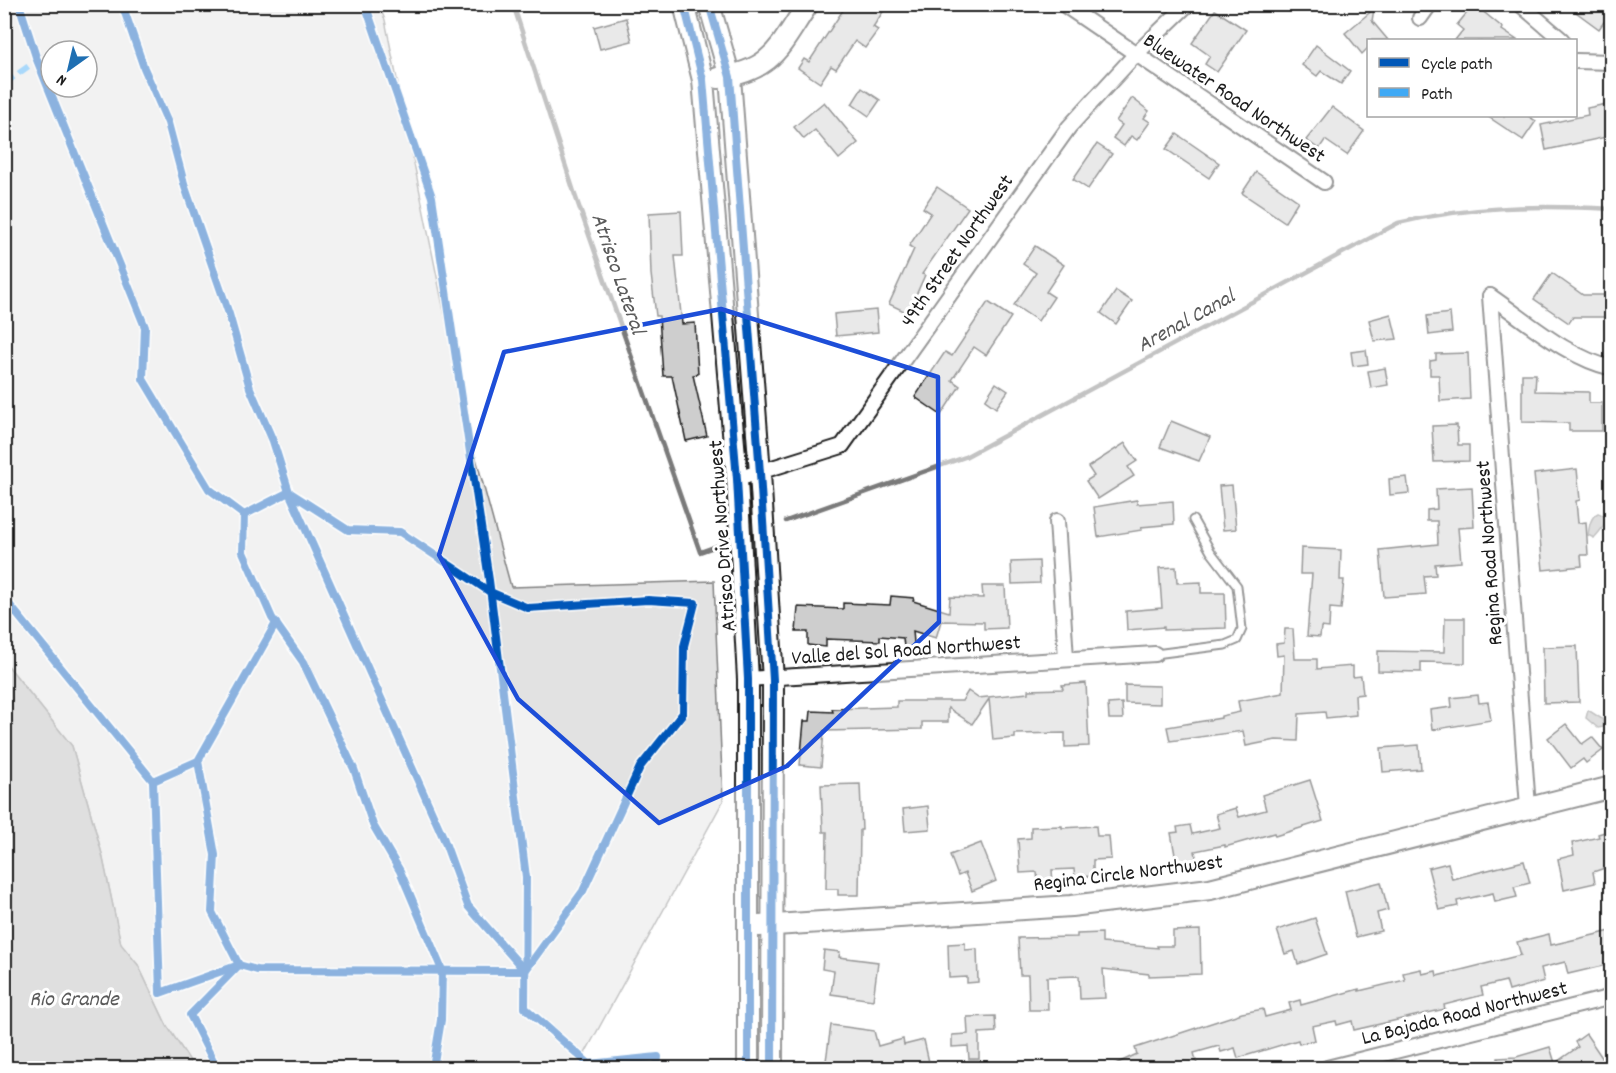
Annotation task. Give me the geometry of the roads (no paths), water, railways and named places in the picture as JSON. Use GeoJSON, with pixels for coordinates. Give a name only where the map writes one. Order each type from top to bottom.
{"type":"FeatureCollection","features":[{"type":"Feature","properties":{"kind":"main road","name":"Atrisco Drive Northwest"},"geometry":{"type":"LineString","coordinates":[[684,4],[703,80],[737,479],[748,679],[748,1068]]}},
{"type":"Feature","properties":{"kind":"main road","name":"Atrisco Drive Northwest"},"geometry":{"type":"LineString","coordinates":[[709,4],[730,77],[773,680],[772,1068]]}},
{"type":"Feature","properties":{"kind":"main road"},"geometry":{"type":"LineString","coordinates":[[703,80],[730,77],[760,68],[773,56],[808,4]]}},
{"type":"Feature","properties":{"kind":"main road","name":"Regina Circle Northwest"},"geometry":{"type":"LineString","coordinates":[[748,926],[773,927],[1071,906],[1210,890],[1611,787]]}},
{"type":"Feature","properties":{"kind":"street","name":"Bluewater Road Northwest"},"geometry":{"type":"LineString","coordinates":[[1063,4],[1324,182]]}},
{"type":"Feature","properties":{"kind":"street","name":"49th Street Northwest"},"geometry":{"type":"LineString","coordinates":[[737,479],[842,446],[1069,127],[1135,55],[1188,4]]}},
{"type":"Feature","properties":{"kind":"street"},"geometry":{"type":"LineString","coordinates":[[1420,18],[1430,4]]}},
{"type":"Feature","properties":{"kind":"street"},"geometry":{"type":"LineString","coordinates":[[1520,4],[1561,39]]}},
{"type":"Feature","properties":{"kind":"street"},"geometry":{"type":"LineString","coordinates":[[1577,61],[1611,62]]}},
{"type":"Feature","properties":{"kind":"street","name":"Regina Road Northwest"},"geometry":{"type":"LineString","coordinates":[[1528,807],[1490,296],[1570,351],[1598,365],[1611,368]]}},
{"type":"Feature","properties":{"kind":"street"},"geometry":{"type":"LineString","coordinates":[[1057,521],[1066,658]]}},
{"type":"Feature","properties":{"kind":"street","name":"Valle del Sol Road Northwest"},"geometry":{"type":"LineString","coordinates":[[748,679],[773,680],[1066,658],[1155,654]]}},
{"type":"Feature","properties":{"kind":"street","name":"La Bajada Road Northwest"},"geometry":{"type":"LineString","coordinates":[[1327,1068],[1611,997]]}},
{"type":"Feature","properties":{"kind":"lane"},"geometry":{"type":"LineString","coordinates":[[1155,654],[1225,645],[1237,640],[1242,629],[1238,586],[1212,552],[1193,520]]}},
{"type":"Feature","properties":{"kind":"water"},"geometry":{"type":"Polygon","coordinates":[[[1598,513],[1605,516],[1605,523],[1594,538],[1588,535],[1592,520],[1598,513]]]}},
{"type":"Feature","properties":{"kind":"water","name":"Rio Grande"},"geometry":{"type":"Polygon","coordinates":[[[5,662],[72,746],[102,854],[121,944],[138,965],[167,1026],[190,1061],[191,1068],[5,1068],[5,662]]]}},
{"type":"Feature","properties":{"kind":"water"},"geometry":{"type":"Polygon","coordinates":[[[1588,710],[1602,719],[1604,727],[1598,728],[1586,718],[1588,710]]]}},
{"type":"Feature","properties":{"kind":"waterway","name":"Atrisco Lateral"},"geometry":{"type":"LineString","coordinates":[[513,4],[575,195],[700,552],[728,542]]}},
{"type":"Feature","properties":{"kind":"waterway","name":"Arenal Canal"},"geometry":{"type":"LineString","coordinates":[[786,521],[965,457],[1398,223],[1451,213],[1504,208],[1612,209]]}}]}
